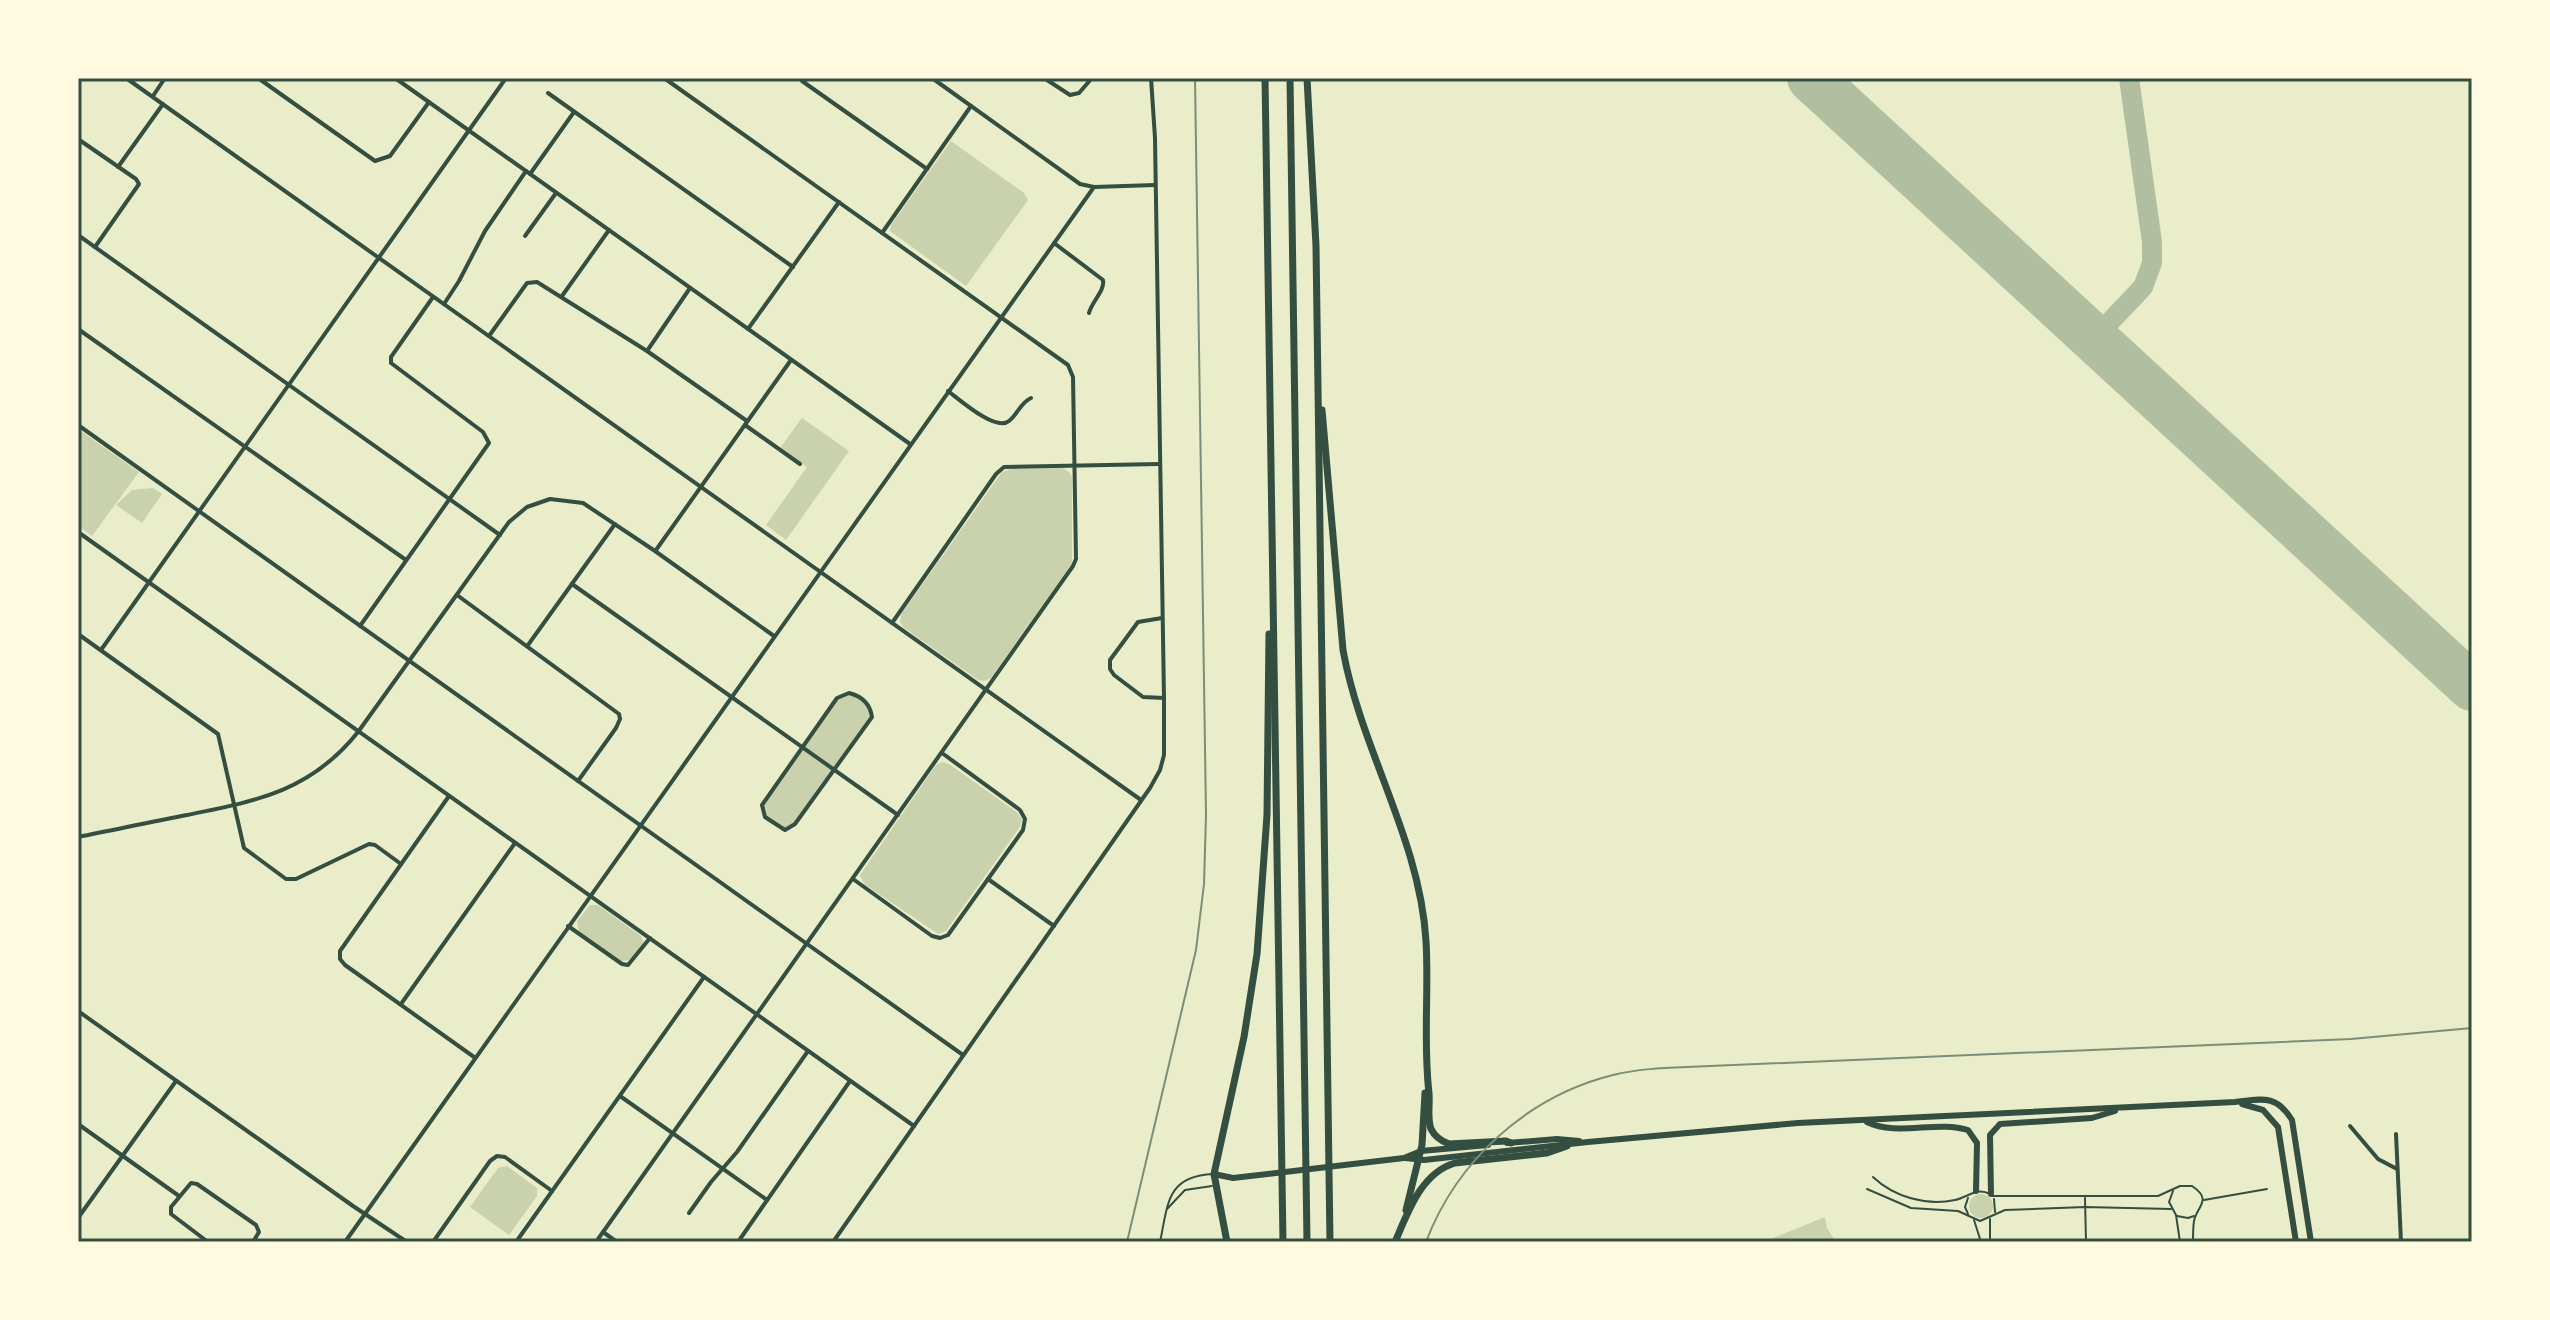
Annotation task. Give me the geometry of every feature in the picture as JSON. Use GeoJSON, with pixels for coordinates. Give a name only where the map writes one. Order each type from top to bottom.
{"type":"FeatureCollection","features":[{"type":"Feature","properties":{"kind":"highway"},"geometry":{"type":"LineString","coordinates":[[1265,78],[1283,1242]]}},
{"type":"Feature","properties":{"kind":"highway"},"geometry":{"type":"LineString","coordinates":[[1290,78],[1307,1242]]}},
{"type":"Feature","properties":{"kind":"highway"},"geometry":{"type":"LineString","coordinates":[[1307,78],[1316,246],[1330,1242]]}},
{"type":"Feature","properties":{"kind":"highway"},"geometry":{"type":"LineString","coordinates":[[1317,360],[1348,679],[1356,709],[1408,846],[1417,879],[1426,941],[1426,1082],[1421,1151],[1396,1238]]}},
{"type":"Feature","properties":{"kind":"highway"},"geometry":{"type":"LineString","coordinates":[[1227,1242],[1214,1174],[1239,1062],[1257,954],[1267,815],[1272,516]]}},
{"type":"Feature","properties":{"kind":"highway"},"geometry":{"type":"LineString","coordinates":[[1426,1082],[1430,1126],[1441,1141],[1449,1144],[1506,1142]]}},
{"type":"Feature","properties":{"kind":"highway"},"geometry":{"type":"LineString","coordinates":[[1396,1238],[1429,1178],[1448,1165],[1472,1158],[1547,1153],[1567,1146]]}},
{"type":"Feature","properties":{"kind":"main road"},"geometry":{"type":"LineString","coordinates":[[1567,1146],[1728,1128],[2261,1099],[2273,1101],[2286,1111],[2294,1132],[2311,1242]]}},
{"type":"Feature","properties":{"kind":"main road"},"geometry":{"type":"LineString","coordinates":[[2235,1102],[2263,1110],[2274,1120],[2282,1143],[2296,1242]]}},
{"type":"Feature","properties":{"kind":"main road"},"geometry":{"type":"LineString","coordinates":[[1992,1195],[1990,1135],[1999,1125],[2092,1118],[2126,1108]]}},
{"type":"Feature","properties":{"kind":"main road"},"geometry":{"type":"LineString","coordinates":[[1864,1120],[1885,1127],[1946,1126],[1968,1130],[1977,1143],[1976,1191]]}},
{"type":"Feature","properties":{"kind":"main road"},"geometry":{"type":"LineString","coordinates":[[1506,1142],[1557,1139],[1588,1142]]}},
{"type":"Feature","properties":{"kind":"main road"},"geometry":{"type":"LineString","coordinates":[[1217,1185],[1236,1178],[1405,1158],[1421,1151],[1483,1144]]}},
{"type":"Feature","properties":{"kind":"main road"},"geometry":{"type":"LineString","coordinates":[[1405,1158],[1419,1161],[1472,1158]]}},
{"type":"Feature","properties":{"kind":"main road"},"geometry":{"type":"LineString","coordinates":[[1214,1174],[1236,1178]]}},
{"type":"Feature","properties":{"kind":"street"},"geometry":{"type":"LineString","coordinates":[[126,78],[1141,800]]}},
{"type":"Feature","properties":{"kind":"street"},"geometry":{"type":"LineString","coordinates":[[152,97],[165,78]]}},
{"type":"Feature","properties":{"kind":"street"},"geometry":{"type":"LineString","coordinates":[[258,78],[375,161],[390,156],[429,102]]}},
{"type":"Feature","properties":{"kind":"street"},"geometry":{"type":"LineString","coordinates":[[395,78],[910,444]]}},
{"type":"Feature","properties":{"kind":"street"},"geometry":{"type":"LineString","coordinates":[[101,650],[506,78]]}},
{"type":"Feature","properties":{"kind":"street"},"geometry":{"type":"LineString","coordinates":[[596,1242],[1075,563],[1072,373],[1068,365],[664,78]]}},
{"type":"Feature","properties":{"kind":"street"},"geometry":{"type":"LineString","coordinates":[[932,78],[1080,184],[1094,187],[1155,185]]}},
{"type":"Feature","properties":{"kind":"street"},"geometry":{"type":"LineString","coordinates":[[1044,78],[1070,95],[1079,93],[1092,78]]}},
{"type":"Feature","properties":{"kind":"street"},"geometry":{"type":"LineString","coordinates":[[833,1242],[1141,800],[1157,776],[1163,758],[1152,79]]}},
{"type":"Feature","properties":{"kind":"street"},"geometry":{"type":"LineString","coordinates":[[802,81],[927,169]]}},
{"type":"Feature","properties":{"kind":"street"},"geometry":{"type":"LineString","coordinates":[[548,93],[793,267]]}},
{"type":"Feature","properties":{"kind":"street"},"geometry":{"type":"LineString","coordinates":[[118,167],[163,104]]}},
{"type":"Feature","properties":{"kind":"street"},"geometry":{"type":"LineString","coordinates":[[882,233],[971,106]]}},
{"type":"Feature","properties":{"kind":"street"},"geometry":{"type":"LineString","coordinates":[[444,304],[485,231],[574,112]]}},
{"type":"Feature","properties":{"kind":"street"},"geometry":{"type":"LineString","coordinates":[[78,139],[136,179],[138,187],[95,247]]}},
{"type":"Feature","properties":{"kind":"street"},"geometry":{"type":"LineString","coordinates":[[345,1242],[1094,187]]}},
{"type":"Feature","properties":{"kind":"street"},"geometry":{"type":"LineString","coordinates":[[525,236],[556,193]]}},
{"type":"Feature","properties":{"kind":"street"},"geometry":{"type":"LineString","coordinates":[[748,329],[839,202]]}},
{"type":"Feature","properties":{"kind":"street"},"geometry":{"type":"LineString","coordinates":[[562,296],[609,230]]}},
{"type":"Feature","properties":{"kind":"street"},"geometry":{"type":"LineString","coordinates":[[78,235],[500,535]]}},
{"type":"Feature","properties":{"kind":"street"},"geometry":{"type":"LineString","coordinates":[[1054,243],[1103,280],[1104,285],[1091,304],[1089,313]]}},
{"type":"Feature","properties":{"kind":"street"},"geometry":{"type":"LineString","coordinates":[[489,336],[527,283],[537,282],[647,351],[800,464]]}},
{"type":"Feature","properties":{"kind":"street"},"geometry":{"type":"LineString","coordinates":[[647,351],[690,288]]}},
{"type":"Feature","properties":{"kind":"street"},"geometry":{"type":"LineString","coordinates":[[360,626],[488,445],[489,438],[483,432],[396,369],[390,359],[433,297]]}},
{"type":"Feature","properties":{"kind":"street"},"geometry":{"type":"LineString","coordinates":[[78,329],[406,560]]}},
{"type":"Feature","properties":{"kind":"street"},"geometry":{"type":"LineString","coordinates":[[655,551],[791,360]]}},
{"type":"Feature","properties":{"kind":"street"},"geometry":{"type":"LineString","coordinates":[[948,391],[999,424],[1009,422],[1024,401],[1031,398]]}},
{"type":"Feature","properties":{"kind":"street"},"geometry":{"type":"LineString","coordinates":[[78,425],[963,1055]]}},
{"type":"Feature","properties":{"kind":"street"},"geometry":{"type":"LineString","coordinates":[[892,623],[1000,470],[1009,466],[1159,464]]}},
{"type":"Feature","properties":{"kind":"street"},"geometry":{"type":"LineString","coordinates":[[78,837],[234,806],[281,793],[306,779],[339,754],[358,732],[500,535],[517,514],[538,502],[550,499],[583,503],[774,636]]}},
{"type":"Feature","properties":{"kind":"street"},"geometry":{"type":"LineString","coordinates":[[527,646],[615,524]]}},
{"type":"Feature","properties":{"kind":"street"},"geometry":{"type":"LineString","coordinates":[[78,532],[914,1126]]}},
{"type":"Feature","properties":{"kind":"street"},"geometry":{"type":"LineString","coordinates":[[572,584],[898,815]]}},
{"type":"Feature","properties":{"kind":"street"},"geometry":{"type":"LineString","coordinates":[[457,595],[619,714],[616,728],[578,781]]}},
{"type":"Feature","properties":{"kind":"street"},"geometry":{"type":"LineString","coordinates":[[1162,618],[1138,622],[1110,660],[1110,669],[1143,697],[1164,698]]}},
{"type":"Feature","properties":{"kind":"street"},"geometry":{"type":"LineString","coordinates":[[78,634],[218,734],[244,848],[286,879],[296,879],[369,844],[401,864]]}},
{"type":"Feature","properties":{"kind":"street"},"geometry":{"type":"LineString","coordinates":[[849,693],[861,698],[871,708],[872,717],[834,771],[791,829],[785,830],[763,814],[762,805],[803,748],[839,696],[849,693]]}},
{"type":"Feature","properties":{"kind":"street"},"geometry":{"type":"LineString","coordinates":[[853,879],[932,936],[940,938],[948,935],[1023,830],[1024,816],[1020,810],[942,753]]}},
{"type":"Feature","properties":{"kind":"street"},"geometry":{"type":"LineString","coordinates":[[449,796],[340,951],[340,959],[474,1057]]}},
{"type":"Feature","properties":{"kind":"street"},"geometry":{"type":"LineString","coordinates":[[401,1004],[515,843]]}},
{"type":"Feature","properties":{"kind":"street"},"geometry":{"type":"LineString","coordinates":[[988,879],[1054,926]]}},
{"type":"Feature","properties":{"kind":"street"},"geometry":{"type":"LineString","coordinates":[[568,926],[622,964],[628,965],[650,938]]}},
{"type":"Feature","properties":{"kind":"street"},"geometry":{"type":"LineString","coordinates":[[516,1242],[704,977]]}},
{"type":"Feature","properties":{"kind":"street"},"geometry":{"type":"LineString","coordinates":[[78,1011],[407,1242]]}},
{"type":"Feature","properties":{"kind":"street"},"geometry":{"type":"LineString","coordinates":[[689,1213],[808,1051]]}},
{"type":"Feature","properties":{"kind":"street"},"geometry":{"type":"LineString","coordinates":[[78,1218],[176,1081]]}},
{"type":"Feature","properties":{"kind":"street"},"geometry":{"type":"LineString","coordinates":[[738,1242],[850,1081]]}},
{"type":"Feature","properties":{"kind":"street"},"geometry":{"type":"LineString","coordinates":[[620,1096],[767,1200]]}},
{"type":"Feature","properties":{"kind":"street"},"geometry":{"type":"LineString","coordinates":[[78,1124],[179,1196]]}},
{"type":"Feature","properties":{"kind":"street"},"geometry":{"type":"LineString","coordinates":[[2350,1126],[2378,1159],[2397,1169]]}},
{"type":"Feature","properties":{"kind":"street"},"geometry":{"type":"LineString","coordinates":[[2396,1134],[2401,1242]]}},
{"type":"Feature","properties":{"kind":"street"},"geometry":{"type":"LineString","coordinates":[[433,1242],[490,1161],[497,1156],[505,1157],[552,1191]]}},
{"type":"Feature","properties":{"kind":"street"},"geometry":{"type":"LineString","coordinates":[[208,1242],[172,1216],[171,1208],[188,1184],[197,1184],[256,1225],[259,1232],[253,1242]]}},
{"type":"Feature","properties":{"kind":"street"},"geometry":{"type":"LineString","coordinates":[[603,1232],[617,1242]]}},
{"type":"Feature","properties":{"kind":"lane"},"geometry":{"type":"LineString","coordinates":[[1160,1242],[1168,1199],[1180,1183],[1194,1176],[1214,1174]]}},
{"type":"Feature","properties":{"kind":"lane"},"geometry":{"type":"LineString","coordinates":[[1873,1177],[1887,1189],[1913,1199],[1946,1202],[1976,1191],[1992,1195],[2158,1196],[2180,1186],[2192,1186],[2201,1194],[2202,1206],[2194,1216],[2176,1215]]}},
{"type":"Feature","properties":{"kind":"lane"},"geometry":{"type":"LineString","coordinates":[[1167,1209],[1185,1190],[1217,1185]]}},
{"type":"Feature","properties":{"kind":"lane"},"geometry":{"type":"LineString","coordinates":[[1867,1189],[1911,1208],[1958,1211],[1974,1220],[1990,1218],[2005,1210],[2085,1207],[2171,1209]]}},
{"type":"Feature","properties":{"kind":"lane"},"geometry":{"type":"LineString","coordinates":[[2174,1189],[2169,1202],[2176,1215],[2180,1242]]}},
{"type":"Feature","properties":{"kind":"lane"},"geometry":{"type":"LineString","coordinates":[[2203,1200],[2267,1189]]}},
{"type":"Feature","properties":{"kind":"lane"},"geometry":{"type":"LineString","coordinates":[[1992,1195],[1996,1204],[1994,1214]]}},
{"type":"Feature","properties":{"kind":"lane"},"geometry":{"type":"LineString","coordinates":[[1968,1196],[1965,1207],[1969,1217]]}},
{"type":"Feature","properties":{"kind":"lane"},"geometry":{"type":"LineString","coordinates":[[2085,1197],[2086,1242]]}},
{"type":"Feature","properties":{"kind":"lane"},"geometry":{"type":"LineString","coordinates":[[2193,1242],[2194,1216]]}},
{"type":"Feature","properties":{"kind":"lane"},"geometry":{"type":"LineString","coordinates":[[1990,1218],[1990,1242]]}},
{"type":"Feature","properties":{"kind":"lane"},"geometry":{"type":"LineString","coordinates":[[1974,1220],[1981,1242]]}},
{"type":"Feature","properties":{"kind":"green space"},"geometry":{"type":"Polygon","coordinates":[[[951,141],[1024,193],[1028,200],[966,286],[890,231],[891,225],[951,141]]]}},
{"type":"Feature","properties":{"kind":"green space"},"geometry":{"type":"Polygon","coordinates":[[[802,418],[849,451],[786,540],[766,525],[807,467],[780,448],[802,418]]]}},
{"type":"Feature","properties":{"kind":"green space"},"geometry":{"type":"Polygon","coordinates":[[[78,429],[139,472],[92,536],[78,526],[78,429]]]}},
{"type":"Feature","properties":{"kind":"green space"},"geometry":{"type":"Polygon","coordinates":[[[1063,468],[1072,477],[1072,563],[991,678],[978,680],[903,627],[900,621],[902,613],[1002,472],[1011,469],[1063,468]]]}},
{"type":"Feature","properties":{"kind":"green space"},"geometry":{"type":"Polygon","coordinates":[[[153,488],[162,494],[142,523],[116,505],[132,490],[153,488]]]}},
{"type":"Feature","properties":{"kind":"green space"},"geometry":{"type":"Polygon","coordinates":[[[849,693],[866,702],[872,717],[795,824],[785,830],[765,817],[762,805],[837,698],[849,693]]]}},
{"type":"Feature","properties":{"kind":"green space"},"geometry":{"type":"Polygon","coordinates":[[[942,762],[1018,813],[1022,820],[946,931],[938,934],[864,884],[860,875],[936,765],[942,762]]]}},
{"type":"Feature","properties":{"kind":"green space"},"geometry":{"type":"Polygon","coordinates":[[[590,905],[598,905],[641,936],[644,944],[631,960],[621,961],[579,932],[577,921],[590,905]]]}},
{"type":"Feature","properties":{"kind":"green space"},"geometry":{"type":"Polygon","coordinates":[[[507,1166],[537,1188],[537,1196],[509,1235],[470,1207],[498,1168],[507,1166]]]}},
{"type":"Feature","properties":{"kind":"green space"},"geometry":{"type":"Polygon","coordinates":[[[1981,1194],[1990,1197],[1993,1206],[1990,1215],[1981,1218],[1972,1215],[1969,1206],[1972,1197],[1981,1194]]]}},
{"type":"Feature","properties":{"kind":"green space"},"geometry":{"type":"Polygon","coordinates":[[[1825,1217],[1827,1228],[1836,1242],[1763,1242],[1825,1217]]]}},
{"type":"Feature","properties":{"kind":"taxiway"},"geometry":{"type":"LineString","coordinates":[[2073,319],[2090,330],[2106,326],[2143,287],[2152,263],[2152,242],[2129,78]]}},
{"type":"Feature","properties":{"kind":"taxiway"},"geometry":{"type":"LineString","coordinates":[[2109,324],[2104,340],[2113,357]]}},
{"type":"Feature","properties":{"kind":"runway"},"geometry":{"type":"LineString","coordinates":[[1811,78],[2472,687]]}},
{"type":"Feature","properties":{"kind":"railway"},"geometry":{"type":"LineString","coordinates":[[1127,1242],[1196,950],[1204,884],[1206,815],[1195,78]]}},
{"type":"Feature","properties":{"kind":"railway"},"geometry":{"type":"LineString","coordinates":[[1426,1242],[1456,1184],[1499,1136],[1552,1098],[1622,1073],[1678,1067],[2351,1039],[2472,1028]]}}]}
